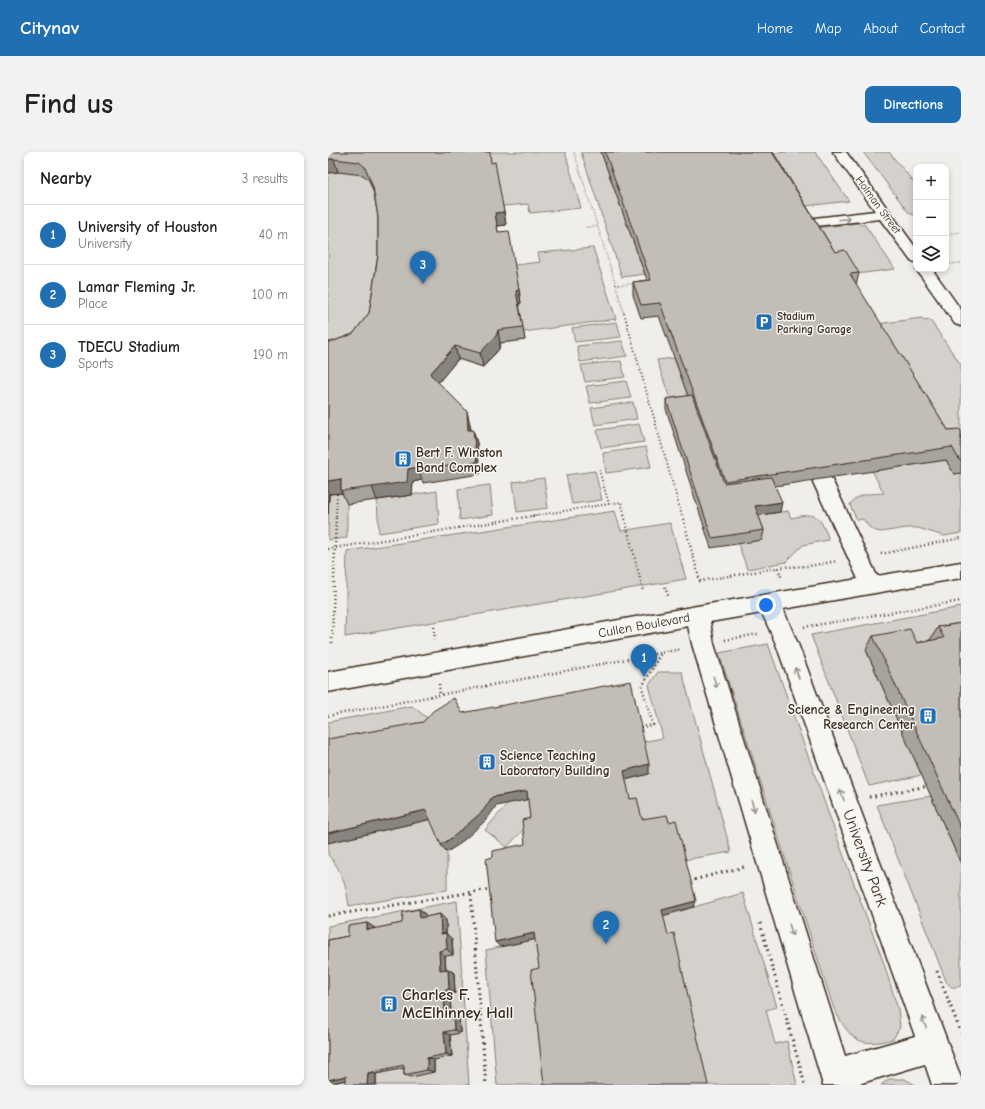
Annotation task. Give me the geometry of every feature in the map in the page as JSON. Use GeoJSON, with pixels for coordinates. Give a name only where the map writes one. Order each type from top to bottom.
{"type":"FeatureCollection","features":[{"type":"Feature","properties":{"kind":"street","name":"Holman Street"},"geometry":{"type":"LineString","coordinates":[[839,152],[913,254]]}},
{"type":"Feature","properties":{"kind":"street"},"geometry":{"type":"LineString","coordinates":[[803,217],[880,209]]}},
{"type":"Feature","properties":{"kind":"street"},"geometry":{"type":"LineString","coordinates":[[926,272],[961,321]]}},
{"type":"Feature","properties":{"kind":"street"},"geometry":{"type":"LineString","coordinates":[[823,482],[872,585]]}},
{"type":"Feature","properties":{"kind":"street","name":"Cullen Boulevard"},"geometry":{"type":"LineString","coordinates":[[328,682],[697,615],[961,570]]}},
{"type":"Feature","properties":{"kind":"street","name":"University Park"},"geometry":{"type":"LineString","coordinates":[[769,603],[781,631],[948,1085]]}},
{"type":"Feature","properties":{"kind":"street"},"geometry":{"type":"LineString","coordinates":[[697,615],[691,647],[837,1079],[933,1046]]}},
{"type":"Feature","properties":{"kind":"path"},"geometry":{"type":"LineString","coordinates":[[574,152],[616,285],[700,581],[778,568],[809,566],[824,562],[859,559],[961,538]]}},
{"type":"Feature","properties":{"kind":"path"},"geometry":{"type":"LineString","coordinates":[[586,227],[597,226]]}},
{"type":"Feature","properties":{"kind":"path"},"geometry":{"type":"LineString","coordinates":[[949,234],[961,232]]}},
{"type":"Feature","properties":{"kind":"path"},"geometry":{"type":"LineString","coordinates":[[949,264],[961,263]]}},
{"type":"Feature","properties":{"kind":"path"},"geometry":{"type":"LineString","coordinates":[[616,285],[641,283]]}},
{"type":"Feature","properties":{"kind":"path"},"geometry":{"type":"LineString","coordinates":[[599,470],[609,504]]}},
{"type":"Feature","properties":{"kind":"path"},"geometry":{"type":"LineString","coordinates":[[332,643],[338,493]]}},
{"type":"Feature","properties":{"kind":"path"},"geometry":{"type":"LineString","coordinates":[[328,549],[621,502],[643,591]]}},
{"type":"Feature","properties":{"kind":"path"},"geometry":{"type":"LineString","coordinates":[[778,568],[784,583]]}},
{"type":"Feature","properties":{"kind":"path"},"geometry":{"type":"LineString","coordinates":[[665,588],[670,601]]}},
{"type":"Feature","properties":{"kind":"path"},"geometry":{"type":"LineString","coordinates":[[328,716],[691,647],[961,601]]}},
{"type":"Feature","properties":{"kind":"path"},"geometry":{"type":"LineString","coordinates":[[434,628],[436,642]]}},
{"type":"Feature","properties":{"kind":"path"},"geometry":{"type":"LineString","coordinates":[[641,727],[653,725],[642,687],[661,653]]}},
{"type":"Feature","properties":{"kind":"path"},"geometry":{"type":"LineString","coordinates":[[869,797],[931,786]]}},
{"type":"Feature","properties":{"kind":"path"},"geometry":{"type":"LineString","coordinates":[[742,860],[746,875]]}},
{"type":"Feature","properties":{"kind":"path"},"geometry":{"type":"LineString","coordinates":[[688,881],[744,867]]}},
{"type":"Feature","properties":{"kind":"path"},"geometry":{"type":"LineString","coordinates":[[328,916],[471,894],[493,889]]}},
{"type":"Feature","properties":{"kind":"path"},"geometry":{"type":"LineString","coordinates":[[471,894],[486,1085]]}},
{"type":"Feature","properties":{"kind":"path"},"geometry":{"type":"LineString","coordinates":[[758,920],[806,1085]]}},
{"type":"Feature","properties":{"kind":"shaded area"},"geometry":{"type":"Polygon","coordinates":[[[328,152],[565,152],[581,208],[530,213],[528,204],[503,206],[506,225],[497,226],[500,245],[515,265],[540,262],[538,253],[593,248],[616,319],[524,332],[525,340],[500,343],[499,349],[483,367],[458,359],[434,387],[328,427],[328,152]]]}},
{"type":"Feature","properties":{"kind":"shaded area"},"geometry":{"type":"Polygon","coordinates":[[[581,152],[601,152],[645,274],[622,277],[581,152]]]}},
{"type":"Feature","properties":{"kind":"shaded area"},"geometry":{"type":"Polygon","coordinates":[[[815,152],[849,201],[797,207],[764,154],[815,152]]]}},
{"type":"Feature","properties":{"kind":"shaded area"},"geometry":{"type":"Polygon","coordinates":[[[863,152],[889,152],[913,181],[913,215],[909,213],[863,152]]]}},
{"type":"Feature","properties":{"kind":"shaded area"},"geometry":{"type":"Polygon","coordinates":[[[858,223],[860,225],[865,225],[895,269],[849,275],[815,228],[858,223]]]}},
{"type":"Feature","properties":{"kind":"shaded area"},"geometry":{"type":"Polygon","coordinates":[[[922,318],[924,321],[930,320],[961,365],[961,448],[958,448],[869,325],[922,318]]]}},
{"type":"Feature","properties":{"kind":"shaded area"},"geometry":{"type":"Polygon","coordinates":[[[617,322],[621,337],[575,342],[572,328],[617,322]]]}},
{"type":"Feature","properties":{"kind":"shaded area"},"geometry":{"type":"Polygon","coordinates":[[[622,341],[627,356],[580,362],[577,346],[622,341]]]}},
{"type":"Feature","properties":{"kind":"shaded area"},"geometry":{"type":"Polygon","coordinates":[[[674,358],[692,406],[673,408],[657,360],[674,358]]]}},
{"type":"Feature","properties":{"kind":"shaded area"},"geometry":{"type":"Polygon","coordinates":[[[621,361],[625,377],[585,382],[581,365],[621,361]]]}},
{"type":"Feature","properties":{"kind":"shaded area"},"geometry":{"type":"Polygon","coordinates":[[[626,381],[631,398],[590,403],[586,386],[626,381]]]}},
{"type":"Feature","properties":{"kind":"shaded area"},"geometry":{"type":"Polygon","coordinates":[[[633,402],[637,419],[595,425],[591,408],[633,402]]]}},
{"type":"Feature","properties":{"kind":"shaded area"},"geometry":{"type":"Polygon","coordinates":[[[639,424],[644,442],[601,448],[597,430],[639,424]]]}},
{"type":"Feature","properties":{"kind":"shaded area"},"geometry":{"type":"Polygon","coordinates":[[[646,447],[651,467],[606,473],[603,453],[646,447]]]}},
{"type":"Feature","properties":{"kind":"shaded area"},"geometry":{"type":"Polygon","coordinates":[[[946,460],[954,474],[961,473],[961,533],[944,536],[918,528],[881,532],[870,528],[863,519],[857,520],[850,505],[856,498],[869,494],[884,493],[872,471],[946,460]]]}},
{"type":"Feature","properties":{"kind":"shaded area"},"geometry":{"type":"Polygon","coordinates":[[[595,471],[602,500],[572,504],[566,475],[595,471]]]}},
{"type":"Feature","properties":{"kind":"shaded area"},"geometry":{"type":"Polygon","coordinates":[[[544,478],[548,508],[517,512],[513,482],[544,478]]]}},
{"type":"Feature","properties":{"kind":"shaded area"},"geometry":{"type":"Polygon","coordinates":[[[490,485],[493,515],[460,520],[458,489],[490,485]]]}},
{"type":"Feature","properties":{"kind":"shaded area"},"geometry":{"type":"Polygon","coordinates":[[[437,491],[439,524],[379,533],[377,500],[437,491]]]}},
{"type":"Feature","properties":{"kind":"shaded area"},"geometry":{"type":"Polygon","coordinates":[[[347,492],[347,538],[328,540],[329,494],[347,492]]]}},
{"type":"Feature","properties":{"kind":"shaded area"},"geometry":{"type":"Polygon","coordinates":[[[615,511],[621,531],[670,523],[686,579],[345,637],[347,551],[615,511]]]}},
{"type":"Feature","properties":{"kind":"shaded area"},"geometry":{"type":"Polygon","coordinates":[[[788,511],[791,518],[810,515],[818,518],[828,540],[803,545],[786,562],[747,569],[738,543],[753,516],[788,511]]]}},
{"type":"Feature","properties":{"kind":"shaded area"},"geometry":{"type":"Polygon","coordinates":[[[961,607],[961,636],[866,650],[922,775],[869,786],[811,635],[961,607]]]}},
{"type":"Feature","properties":{"kind":"shaded area"},"geometry":{"type":"Polygon","coordinates":[[[768,644],[883,961],[898,1009],[900,1027],[893,1039],[871,1043],[856,1039],[850,1034],[834,1009],[719,653],[768,644]]]}},
{"type":"Feature","properties":{"kind":"shaded area"},"geometry":{"type":"Polygon","coordinates":[[[658,672],[682,672],[731,852],[683,860],[642,827],[631,807],[625,780],[649,774],[642,742],[663,738],[649,685],[658,672]]]}},
{"type":"Feature","properties":{"kind":"shaded area"},"geometry":{"type":"Polygon","coordinates":[[[412,706],[427,718],[428,732],[328,750],[328,722],[412,706]]]}},
{"type":"Feature","properties":{"kind":"shaded area"},"geometry":{"type":"Polygon","coordinates":[[[931,796],[961,864],[961,986],[956,987],[952,987],[946,981],[877,805],[931,796]]]}},
{"type":"Feature","properties":{"kind":"shaded area"},"geometry":{"type":"Polygon","coordinates":[[[530,799],[533,827],[525,828],[507,847],[485,830],[508,803],[530,799]]]}},
{"type":"Feature","properties":{"kind":"shaded area"},"geometry":{"type":"Polygon","coordinates":[[[432,819],[447,852],[447,890],[349,906],[343,878],[337,866],[328,855],[328,843],[432,819]]]}},
{"type":"Feature","properties":{"kind":"shaded area"},"geometry":{"type":"Polygon","coordinates":[[[743,893],[777,1007],[766,1010],[775,1044],[787,1041],[797,1085],[706,1085],[667,940],[662,916],[743,893]]]}},
{"type":"Feature","properties":{"kind":"shaded area"},"geometry":{"type":"Polygon","coordinates":[[[457,901],[469,1085],[376,1085],[376,1074],[411,1067],[434,1072],[434,1060],[450,1035],[460,1033],[459,1015],[451,1016],[450,994],[455,993],[446,975],[445,956],[453,954],[452,939],[409,929],[375,936],[375,928],[328,947],[328,926],[457,901]]]}},
{"type":"Feature","properties":{"kind":"shaded area"},"geometry":{"type":"Polygon","coordinates":[[[537,939],[543,973],[547,1085],[497,1085],[486,950],[537,939]]]}},
{"type":"Feature","properties":{"kind":"shaded area"},"geometry":{"type":"Polygon","coordinates":[[[889,1079],[905,1079],[915,1085],[881,1085],[889,1079]]]}},
{"type":"Feature","properties":{"kind":"building"},"geometry":{"type":"Polygon","coordinates":[[[328,152],[490,152],[491,163],[495,162],[504,212],[495,213],[498,232],[509,231],[519,290],[516,291],[523,327],[498,330],[496,336],[480,353],[455,346],[430,374],[467,411],[468,430],[473,430],[477,462],[419,470],[419,467],[408,469],[407,482],[341,491],[341,479],[328,481],[328,342],[353,334],[369,313],[378,255],[378,217],[373,187],[365,167],[359,162],[328,159],[328,152]]]}},
{"type":"Feature","properties":{"kind":"building","name":"Stadium Parking Garage"},"geometry":{"type":"Polygon","coordinates":[[[605,152],[772,152],[835,252],[845,250],[859,273],[850,274],[948,430],[959,429],[961,431],[961,461],[952,447],[725,481],[660,303],[641,305],[633,282],[651,280],[605,152]]]}},
{"type":"Feature","properties":{"kind":"building"},"geometry":{"type":"Polygon","coordinates":[[[692,395],[724,483],[771,477],[782,502],[755,506],[764,530],[712,538],[666,399],[692,395]]]}},
{"type":"Feature","properties":{"kind":"building","name":"Science & Engineering Research Center"},"geometry":{"type":"Polygon","coordinates":[[[961,623],[961,829],[873,636],[910,629],[917,643],[944,638],[938,627],[961,623]]]}},
{"type":"Feature","properties":{"kind":"building"},"geometry":{"type":"Polygon","coordinates":[[[631,681],[649,764],[624,771],[630,799],[637,798],[642,819],[667,815],[669,822],[676,820],[696,901],[662,910],[668,935],[674,933],[708,1085],[544,1085],[531,970],[539,968],[534,933],[495,942],[486,859],[493,857],[493,851],[525,844],[522,820],[530,818],[527,791],[492,797],[483,811],[453,837],[441,845],[426,810],[328,833],[328,739],[423,722],[433,711],[454,698],[462,713],[631,681]]]}},
{"type":"Feature","properties":{"kind":"building","name":"Charles F. McElhinney Hall"},"geometry":{"type":"Polygon","coordinates":[[[419,909],[420,918],[440,914],[441,934],[446,933],[447,949],[439,951],[440,970],[448,969],[449,989],[444,990],[445,1013],[453,1011],[454,1030],[444,1032],[446,1054],[427,1058],[427,1070],[404,1075],[404,1065],[368,1073],[367,1085],[346,1085],[346,1076],[328,1080],[328,940],[348,936],[348,926],[367,923],[367,930],[402,923],[403,912],[419,909]]]}},
{"type":"Feature","properties":{"kind":"place","name":"TDECU Stadium"},"geometry":{"type":"Point","coordinates":[423,284]}},
{"type":"Feature","properties":{"kind":"place","name":"Stadium Parking Garage"},"geometry":{"type":"Point","coordinates":[764,322]}},
{"type":"Feature","properties":{"kind":"place","name":"Bert F. Winston Band Complex"},"geometry":{"type":"Point","coordinates":[403,459]}},
{"type":"Feature","properties":{"kind":"place","name":"University of Houston"},"geometry":{"type":"Point","coordinates":[644,677]}},
{"type":"Feature","properties":{"kind":"place","name":"Science & Engineering Research Center"},"geometry":{"type":"Point","coordinates":[928,716]}},
{"type":"Feature","properties":{"kind":"place","name":"Science Teaching Laboratory Building"},"geometry":{"type":"Point","coordinates":[487,762]}},
{"type":"Feature","properties":{"kind":"place","name":"Lamar Fleming Jr."},"geometry":{"type":"Point","coordinates":[606,944]}},
{"type":"Feature","properties":{"kind":"place","name":"Charles F. McElhinney Hall"},"geometry":{"type":"Point","coordinates":[389,1004]}}]}
